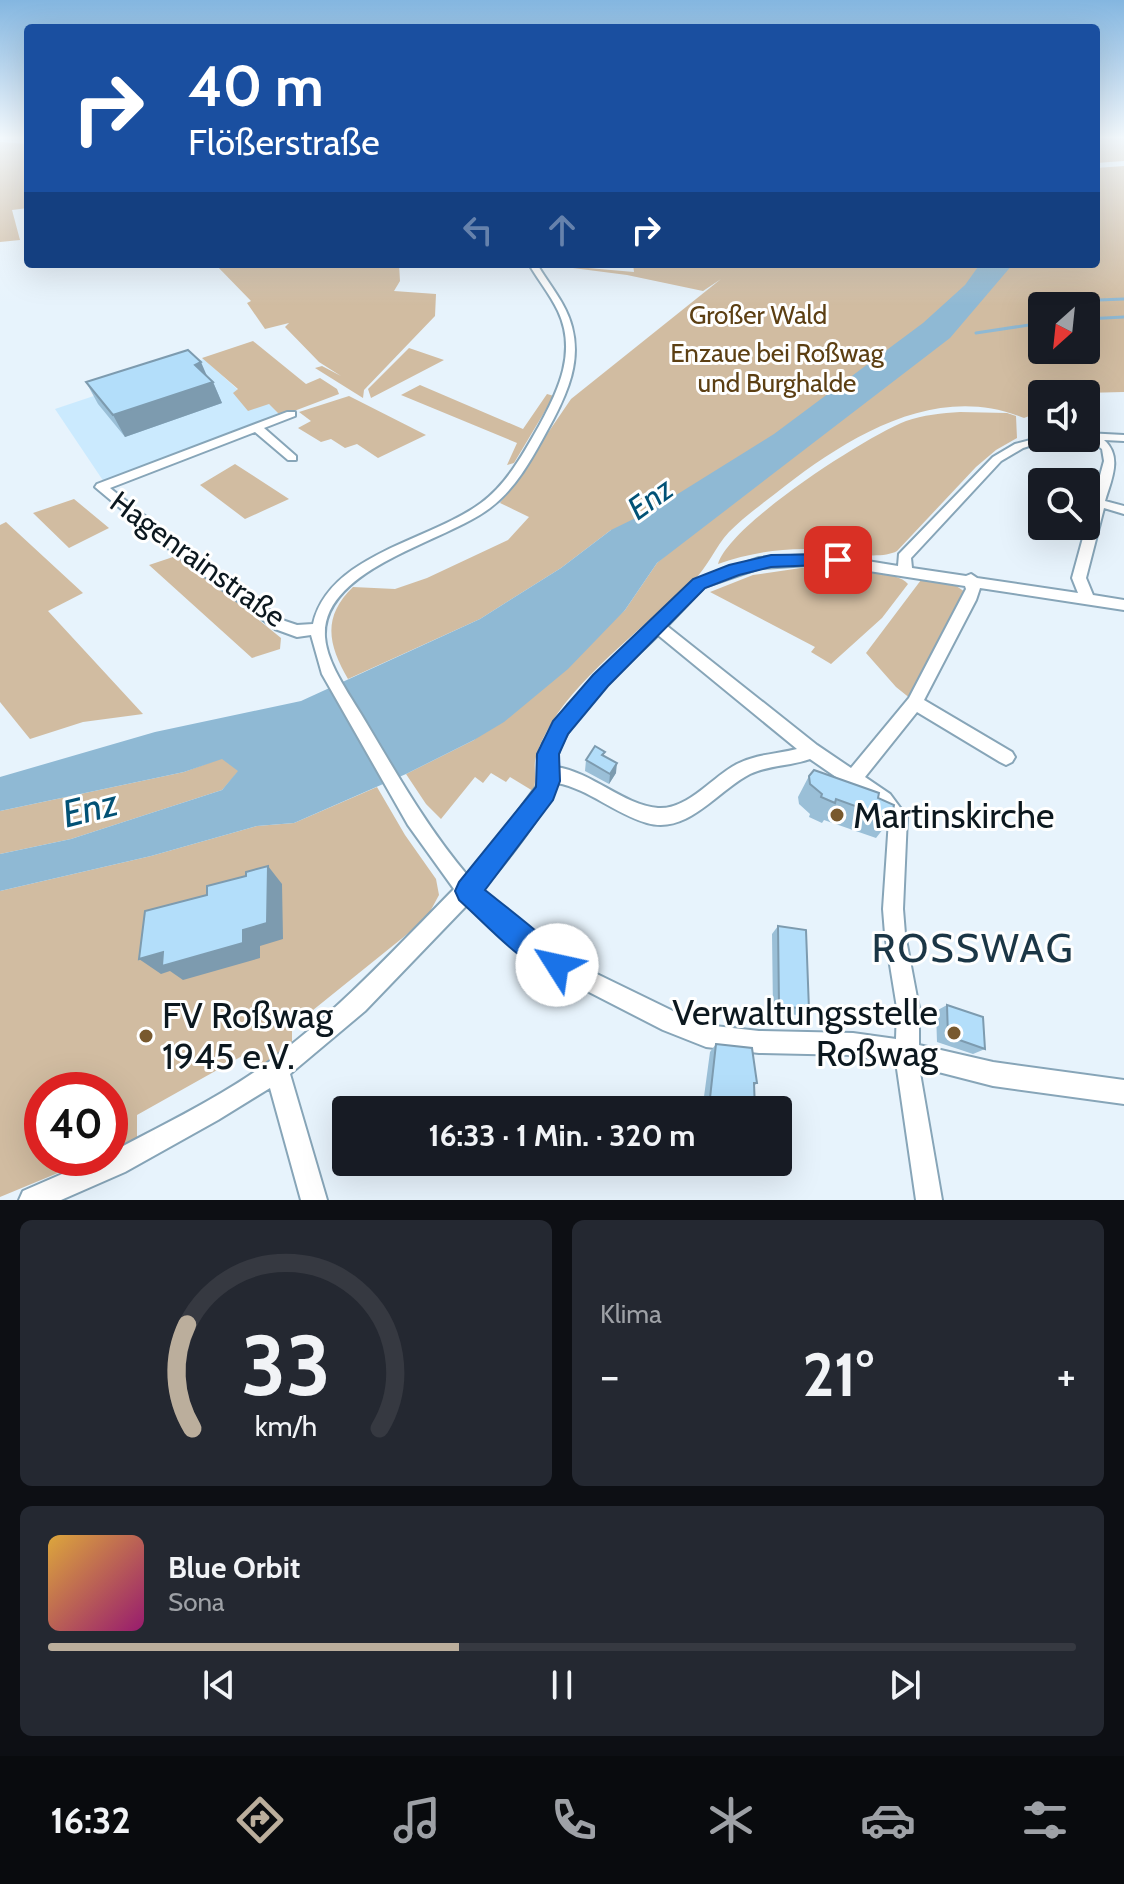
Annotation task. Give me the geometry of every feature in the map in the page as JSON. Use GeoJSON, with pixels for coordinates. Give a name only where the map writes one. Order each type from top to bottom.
{"type":"FeatureCollection","features":[{"type":"Feature","properties":{"kind":"street","name":"Hagenrainstraße"},"geometry":{"type":"LineString","coordinates":[[291,414],[101,487],[180,551],[280,625],[297,631],[318,629],[329,601],[345,581],[367,565],[476,512],[503,490],[517,471],[561,396],[570,363],[567,322],[536,268]]}},
{"type":"Feature","properties":{"kind":"street"},"geometry":{"type":"LineString","coordinates":[[256,427],[292,458]]}},
{"type":"Feature","properties":{"kind":"street"},"geometry":{"type":"LineString","coordinates":[[1100,436],[1124,438]]}},
{"type":"Feature","properties":{"kind":"street"},"geometry":{"type":"LineString","coordinates":[[1100,443],[1107,448],[1110,461],[1100,499]]}},
{"type":"Feature","properties":{"kind":"street"},"geometry":{"type":"LineString","coordinates":[[905,569],[904,557],[997,459],[1028,444]]}},
{"type":"Feature","properties":{"kind":"street"},"geometry":{"type":"LineString","coordinates":[[1100,503],[1124,510]]}},
{"type":"Feature","properties":{"kind":"street"},"geometry":{"type":"LineString","coordinates":[[1087,598],[1079,578],[1089,540]]}},
{"type":"Feature","properties":{"kind":"street"},"geometry":{"type":"LineString","coordinates":[[32,1200],[167,1136],[277,1070],[357,1003],[468,891],[545,792],[549,750],[561,728],[601,681],[699,584],[759,563],[824,559],[971,579],[1124,605]]}},
{"type":"Feature","properties":{"kind":"street"},"geometry":{"type":"LineString","coordinates":[[853,778],[915,703],[969,600],[973,589],[971,579]]}},
{"type":"Feature","properties":{"kind":"street"},"geometry":{"type":"LineString","coordinates":[[657,626],[811,750],[889,803],[900,823],[893,909],[908,1008],[907,1068],[929,1200]]}},
{"type":"Feature","properties":{"kind":"street"},"geometry":{"type":"LineString","coordinates":[[318,629],[319,651],[327,670],[430,843],[468,891],[530,946],[557,965],[671,1022],[706,1036],[759,1042],[853,1044],[908,1053],[993,1074],[1124,1092]]}},
{"type":"Feature","properties":{"kind":"street"},"geometry":{"type":"LineString","coordinates":[[915,703],[1006,757]]}},
{"type":"Feature","properties":{"kind":"street"},"geometry":{"type":"LineString","coordinates":[[548,774],[566,775],[595,792],[661,817],[705,796],[754,764],[792,758],[811,750]]}},
{"type":"Feature","properties":{"kind":"street"},"geometry":{"type":"LineString","coordinates":[[277,1070],[314,1200]]}},
{"type":"Feature","properties":{"kind":"shaded area"},"geometry":{"type":"Polygon","coordinates":[[[977,268],[1010,268],[950,338],[657,563],[625,610],[568,669],[504,722],[406,774],[294,823],[257,826],[151,856],[0,891],[0,854],[71,839],[222,790],[238,771],[222,759],[184,772],[0,811],[0,777],[155,732],[301,701],[480,619],[561,568],[611,530],[652,510],[774,434],[923,323],[965,285],[977,268]]]}},
{"type":"Feature","properties":{"kind":"shaded area"},"geometry":{"type":"Polygon","coordinates":[[[204,359],[238,390],[234,393],[269,404],[281,416],[104,482],[55,409],[204,359]]]}},
{"type":"Feature","properties":{"kind":"green space"},"geometry":{"type":"Polygon","coordinates":[[[0,194],[24,194],[24,208],[12,210],[20,240],[0,242],[0,194]]]}},
{"type":"Feature","properties":{"kind":"green space","name":"Enzaue bei Roßwag und Burghalde"},"geometry":{"type":"Polygon","coordinates":[[[1100,194],[1124,194],[1124,392],[1100,393],[1100,380],[1028,380],[1028,416],[1024,418],[992,408],[960,406],[928,410],[897,419],[838,449],[749,514],[724,538],[693,581],[581,685],[552,722],[542,741],[535,761],[533,791],[510,777],[506,782],[491,773],[483,783],[475,777],[441,819],[426,804],[406,774],[474,740],[625,610],[657,563],[676,546],[611,530],[561,568],[480,619],[348,679],[336,654],[331,631],[333,620],[336,609],[353,587],[395,589],[427,578],[508,540],[529,517],[500,503],[571,399],[721,279],[703,291],[627,275],[573,268],[634,272],[634,268],[1100,268],[1100,194]]]}},
{"type":"Feature","properties":{"kind":"green space"},"geometry":{"type":"Polygon","coordinates":[[[219,268],[399,268],[400,281],[394,291],[436,294],[435,316],[364,390],[363,398],[315,368],[322,366],[341,376],[319,362],[285,327],[289,323],[265,329],[247,303],[251,301],[219,268]]]}},
{"type":"Feature","properties":{"kind":"green space"},"geometry":{"type":"Polygon","coordinates":[[[253,341],[306,384],[320,378],[337,389],[339,394],[281,416],[269,404],[248,411],[233,393],[238,389],[202,358],[253,341]]]}},
{"type":"Feature","properties":{"kind":"green space"},"geometry":{"type":"Polygon","coordinates":[[[409,348],[444,360],[371,398],[368,389],[409,348]]]}},
{"type":"Feature","properties":{"kind":"green space"},"geometry":{"type":"Polygon","coordinates":[[[420,385],[523,429],[547,394],[554,396],[514,463],[507,465],[517,443],[401,395],[420,385]]]}},
{"type":"Feature","properties":{"kind":"green space"},"geometry":{"type":"Polygon","coordinates":[[[349,396],[426,435],[378,458],[357,444],[345,448],[331,439],[321,442],[298,428],[311,421],[299,412],[349,396]]]}},
{"type":"Feature","properties":{"kind":"green space"},"geometry":{"type":"Polygon","coordinates":[[[960,412],[1016,416],[1017,438],[976,467],[897,551],[878,555],[782,550],[718,564],[728,547],[772,505],[861,444],[906,421],[960,412]]]}},
{"type":"Feature","properties":{"kind":"green space"},"geometry":{"type":"Polygon","coordinates":[[[235,464],[289,499],[245,519],[200,485],[235,464]]]}},
{"type":"Feature","properties":{"kind":"green space"},"geometry":{"type":"Polygon","coordinates":[[[74,499],[109,528],[69,548],[33,513],[74,499]]]}},
{"type":"Feature","properties":{"kind":"green space"},"geometry":{"type":"Polygon","coordinates":[[[6,522],[83,593],[48,611],[143,714],[83,722],[30,739],[0,702],[0,525],[6,522]]]}},
{"type":"Feature","properties":{"kind":"green space"},"geometry":{"type":"Polygon","coordinates":[[[179,555],[281,638],[280,649],[252,658],[149,565],[179,555]]]}},
{"type":"Feature","properties":{"kind":"green space"},"geometry":{"type":"Polygon","coordinates":[[[801,568],[875,572],[908,584],[882,618],[831,664],[811,652],[815,647],[710,592],[753,575],[801,568]]]}},
{"type":"Feature","properties":{"kind":"green space"},"geometry":{"type":"Polygon","coordinates":[[[921,580],[955,585],[965,592],[911,699],[866,653],[921,580]]]}},
{"type":"Feature","properties":{"kind":"green space"},"geometry":{"type":"Polygon","coordinates":[[[222,758],[239,771],[222,790],[71,839],[0,854],[0,811],[184,772],[222,758]]]}},
{"type":"Feature","properties":{"kind":"green space"},"geometry":{"type":"Polygon","coordinates":[[[377,787],[436,879],[439,895],[426,919],[292,1027],[292,1044],[255,1071],[251,1051],[137,1115],[137,1140],[128,1144],[128,1072],[24,1072],[24,1176],[51,1176],[0,1197],[0,891],[151,856],[257,826],[294,823],[377,787]]]}},
{"type":"Feature","properties":{"kind":"building"},"geometry":{"type":"Polygon","coordinates":[[[188,350],[201,362],[195,365],[213,382],[113,415],[86,382],[188,350]]]}},
{"type":"Feature","properties":{"kind":"building"},"geometry":{"type":"Polygon","coordinates":[[[595,746],[605,752],[602,755],[617,763],[610,774],[586,760],[595,746]]]}},
{"type":"Feature","properties":{"kind":"building"},"geometry":{"type":"Polygon","coordinates":[[[814,770],[879,793],[878,798],[894,805],[891,819],[836,799],[835,803],[821,797],[822,794],[810,784],[809,776],[814,770]]]}},
{"type":"Feature","properties":{"kind":"building"},"geometry":{"type":"Polygon","coordinates":[[[268,866],[267,923],[243,930],[243,943],[162,966],[163,952],[139,959],[145,911],[207,895],[207,886],[246,876],[246,872],[268,866]]]}},
{"type":"Feature","properties":{"kind":"building"},"geometry":{"type":"Polygon","coordinates":[[[778,926],[806,930],[809,1010],[779,1005],[778,926]]]}},
{"type":"Feature","properties":{"kind":"building"},"geometry":{"type":"Polygon","coordinates":[[[947,1005],[983,1017],[985,1049],[948,1036],[947,1005]]]}},
{"type":"Feature","properties":{"kind":"building"},"geometry":{"type":"Polygon","coordinates":[[[716,1044],[752,1048],[757,1083],[754,1083],[754,1096],[710,1096],[716,1044]]]}},
{"type":"Feature","properties":{"kind":"waterway"},"geometry":{"type":"LineString","coordinates":[[1100,300],[1124,299]]}},
{"type":"Feature","properties":{"kind":"waterway"},"geometry":{"type":"LineString","coordinates":[[1100,318],[1124,317]]}},
{"type":"Feature","properties":{"kind":"waterway"},"geometry":{"type":"LineString","coordinates":[[976,333],[1028,325]]}},
{"type":"Feature","properties":{"kind":"place","name":"Martinskirche"},"geometry":{"type":"Point","coordinates":[837,815]}},
{"type":"Feature","properties":{"kind":"place","name":"Verwaltungsstelle Roßwag"},"geometry":{"type":"Point","coordinates":[954,1033]}},
{"type":"Feature","properties":{"kind":"place","name":"FV Roßwag 1945 e.V."},"geometry":{"type":"Point","coordinates":[146,1036]}},
{"type":"Feature","properties":{"kind":"district","name":"ROSSWAG"},"geometry":{"type":"Point","coordinates":[973,947]}},
{"type":"Feature","properties":{"kind":"route"},"geometry":{"type":"LineString","coordinates":[[557,965],[530,946],[468,891],[547,789],[548,754],[561,728],[601,681],[699,584],[759,563],[810,558],[838,560]]}},
{"type":"Feature","properties":{"kind":"park label","name":"Großer Wald"},"geometry":{"type":"Point","coordinates":[758,315]}},
{"type":"Feature","properties":{"kind":"water label","name":"Enz"},"geometry":{"type":"Point","coordinates":[650,498]}},
{"type":"Feature","properties":{"kind":"water label","name":"Enz"},"geometry":{"type":"Point","coordinates":[90,808]}}]}
